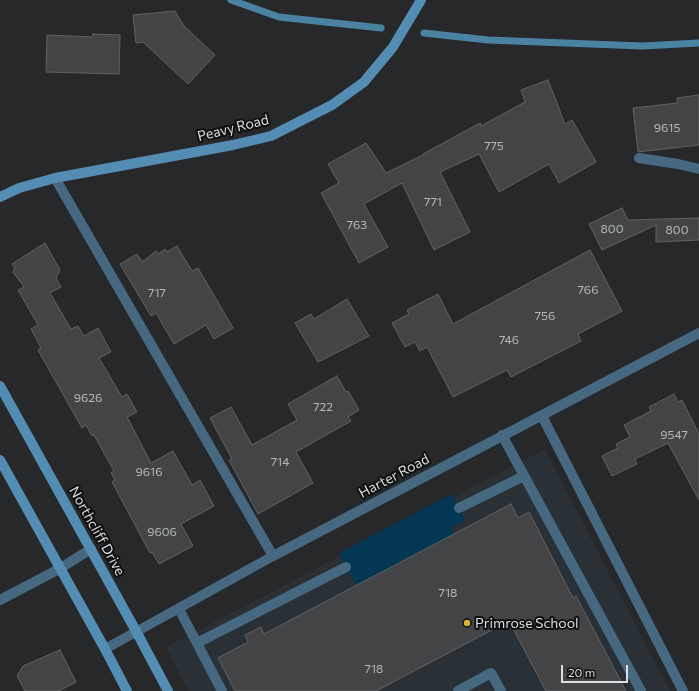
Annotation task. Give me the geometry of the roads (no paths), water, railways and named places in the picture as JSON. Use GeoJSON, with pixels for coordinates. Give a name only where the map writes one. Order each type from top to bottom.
{"type":"FeatureCollection","features":[{"type":"Feature","properties":{"kind":"street","name":"Peavy Road"},"geometry":{"type":"LineString","coordinates":[[0,196],[19,188],[55,178],[233,145],[271,136],[332,105],[364,82],[393,47],[421,0]]}},
{"type":"Feature","properties":{"kind":"street"},"geometry":{"type":"LineString","coordinates":[[639,158],[699,169]]}},
{"type":"Feature","properties":{"kind":"street"},"geometry":{"type":"LineString","coordinates":[[55,178],[273,556]]}},
{"type":"Feature","properties":{"kind":"street","name":"Harter Road"},"geometry":{"type":"LineString","coordinates":[[105,649],[273,556],[502,435],[542,416],[699,332]]}},
{"type":"Feature","properties":{"kind":"street","name":"Northcliff Drive"},"geometry":{"type":"LineString","coordinates":[[0,386],[168,691]]}},
{"type":"Feature","properties":{"kind":"street"},"geometry":{"type":"LineString","coordinates":[[542,416],[683,691]]}},
{"type":"Feature","properties":{"kind":"street"},"geometry":{"type":"LineString","coordinates":[[502,435],[641,691]]}},
{"type":"Feature","properties":{"kind":"street"},"geometry":{"type":"LineString","coordinates":[[0,460],[127,691]]}},
{"type":"Feature","properties":{"kind":"street"},"geometry":{"type":"LineString","coordinates":[[459,508],[524,476]]}},
{"type":"Feature","properties":{"kind":"street"},"geometry":{"type":"LineString","coordinates":[[0,600],[91,549]]}},
{"type":"Feature","properties":{"kind":"street"},"geometry":{"type":"LineString","coordinates":[[197,643],[346,567]]}},
{"type":"Feature","properties":{"kind":"street"},"geometry":{"type":"LineString","coordinates":[[179,609],[222,691]]}},
{"type":"Feature","properties":{"kind":"street"},"geometry":{"type":"LineString","coordinates":[[458,691],[491,673],[500,691]]}},
{"type":"Feature","properties":{"kind":"waterway"},"geometry":{"type":"LineString","coordinates":[[231,0],[279,17],[381,28]]}},
{"type":"Feature","properties":{"kind":"waterway"},"geometry":{"type":"LineString","coordinates":[[424,33],[488,40],[642,46],[699,43]]}},
{"type":"Feature","properties":{"kind":"place","name":"Primrose School"},"geometry":{"type":"Point","coordinates":[467,623]}}]}
